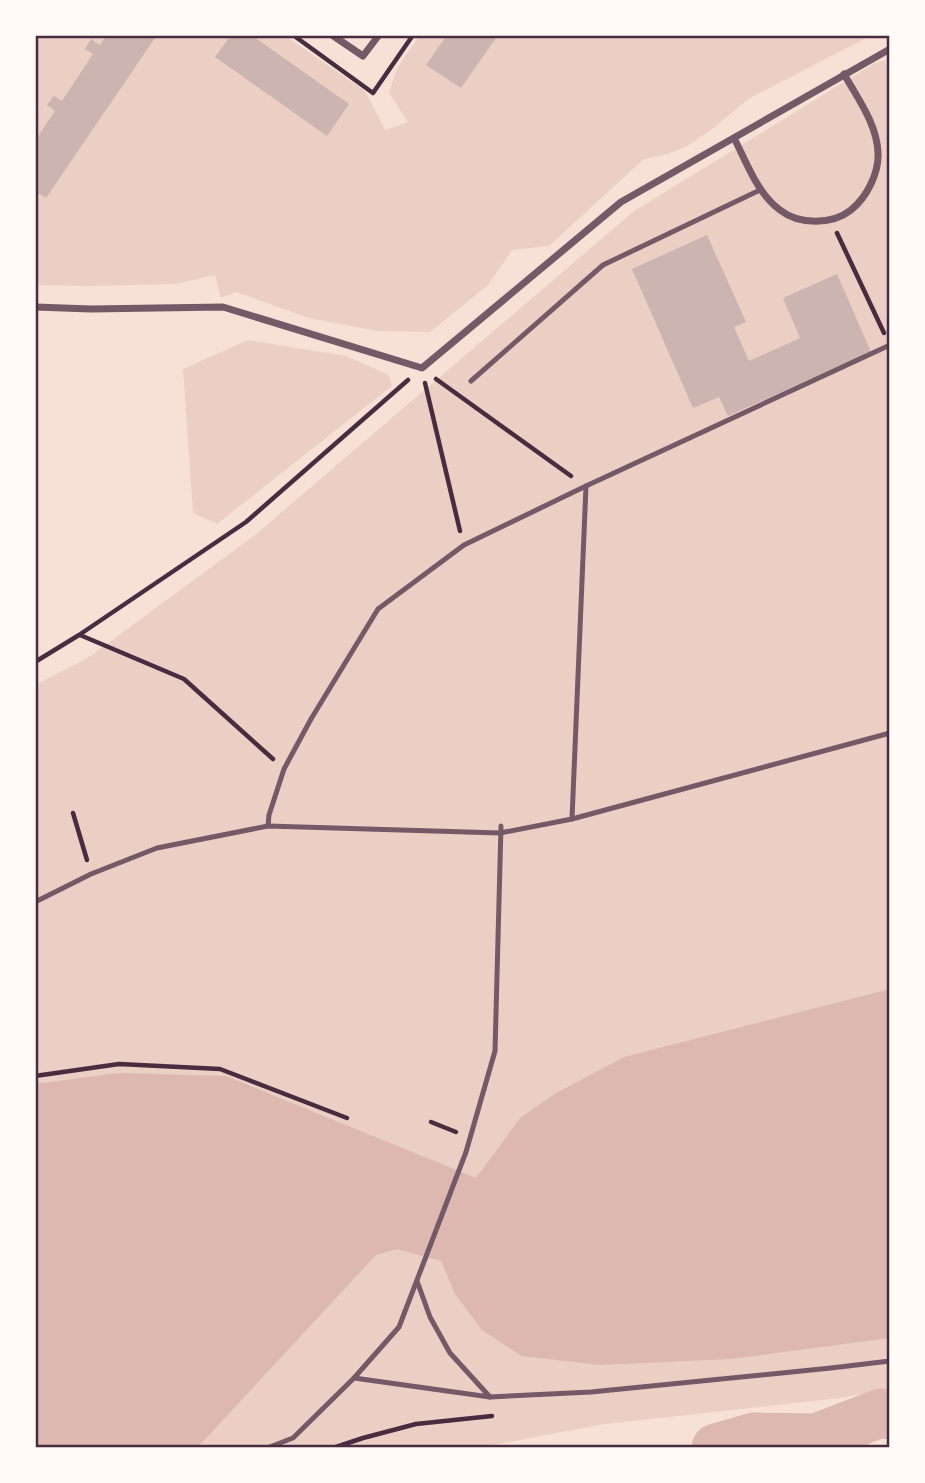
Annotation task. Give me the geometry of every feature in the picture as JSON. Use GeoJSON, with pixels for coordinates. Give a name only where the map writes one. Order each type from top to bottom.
{"type":"FeatureCollection","features":[{"type":"Feature","properties":{"kind":"street"},"geometry":{"type":"LineString","coordinates":[[332,35],[363,56],[379,35]]}},
{"type":"Feature","properties":{"kind":"street"},"geometry":{"type":"LineString","coordinates":[[35,307],[223,307],[422,368],[621,202],[890,49]]}},
{"type":"Feature","properties":{"kind":"street"},"geometry":{"type":"LineString","coordinates":[[734,138],[760,190],[781,211],[806,221],[830,220],[850,211],[865,193],[875,174],[878,153],[873,125],[844,75]]}},
{"type":"Feature","properties":{"kind":"lane"},"geometry":{"type":"LineString","coordinates":[[471,381],[603,265],[760,190]]}},
{"type":"Feature","properties":{"kind":"lane"},"geometry":{"type":"LineString","coordinates":[[268,826],[284,769],[378,609],[464,545],[890,345]]}},
{"type":"Feature","properties":{"kind":"lane"},"geometry":{"type":"LineString","coordinates":[[572,818],[586,486]]}},
{"type":"Feature","properties":{"kind":"lane"},"geometry":{"type":"LineString","coordinates":[[35,902],[91,874],[157,848],[268,826],[500,833],[572,818],[890,733]]}},
{"type":"Feature","properties":{"kind":"lane"},"geometry":{"type":"LineString","coordinates":[[267,1448],[293,1438],[354,1378],[399,1327],[418,1281],[471,1138],[495,1051],[501,826]]}},
{"type":"Feature","properties":{"kind":"lane"},"geometry":{"type":"LineString","coordinates":[[418,1281],[430,1317],[450,1353],[490,1397]]}},
{"type":"Feature","properties":{"kind":"lane"},"geometry":{"type":"LineString","coordinates":[[354,1378],[490,1397],[591,1392],[890,1361]]}},
{"type":"Feature","properties":{"kind":"path"},"geometry":{"type":"LineString","coordinates":[[830,220],[890,345]]}},
{"type":"Feature","properties":{"kind":"path"},"geometry":{"type":"LineString","coordinates":[[422,368],[586,486]]}},
{"type":"Feature","properties":{"kind":"path"},"geometry":{"type":"LineString","coordinates":[[422,368],[464,545]]}},
{"type":"Feature","properties":{"kind":"path"},"geometry":{"type":"LineString","coordinates":[[35,662],[246,522],[422,368]]}},
{"type":"Feature","properties":{"kind":"path"},"geometry":{"type":"LineString","coordinates":[[79,635],[184,679],[284,769]]}},
{"type":"Feature","properties":{"kind":"path"},"geometry":{"type":"LineString","coordinates":[[73,813],[91,874]]}},
{"type":"Feature","properties":{"kind":"path"},"geometry":{"type":"LineString","coordinates":[[35,1076],[119,1065],[220,1069],[347,1118]]}},
{"type":"Feature","properties":{"kind":"path"},"geometry":{"type":"LineString","coordinates":[[431,1122],[471,1138]]}},
{"type":"Feature","properties":{"kind":"shaded area"},"geometry":{"type":"Polygon","coordinates":[[[35,35],[284,35],[365,91],[385,130],[408,122],[389,93],[397,68],[420,35],[869,35],[748,99],[687,146],[668,154],[644,159],[549,246],[512,250],[488,285],[430,332],[377,331],[309,318],[236,292],[221,298],[215,275],[176,284],[35,285],[35,35]]]}},
{"type":"Feature","properties":{"kind":"shaded area"},"geometry":{"type":"Polygon","coordinates":[[[890,59],[890,1390],[605,1424],[477,1448],[35,1448],[35,685],[89,657],[255,535],[634,211],[875,63],[890,59]]]}},
{"type":"Feature","properties":{"kind":"shaded area"},"geometry":{"type":"Polygon","coordinates":[[[248,340],[346,356],[389,375],[392,386],[217,524],[193,513],[183,369],[248,340]]]}},
{"type":"Feature","properties":{"kind":"shaded area"},"geometry":{"type":"Polygon","coordinates":[[[890,989],[890,1338],[731,1359],[600,1365],[521,1356],[482,1330],[455,1294],[441,1261],[397,1249],[376,1255],[197,1448],[35,1448],[35,1084],[118,1073],[226,1076],[476,1178],[520,1118],[556,1093],[624,1057],[890,989]]]}},
{"type":"Feature","properties":{"kind":"building"},"geometry":{"type":"Polygon","coordinates":[[[107,35],[157,35],[46,198],[35,191],[35,141],[55,111],[47,105],[54,96],[62,101],[93,54],[85,49],[91,39],[100,45],[107,35]]]}},
{"type":"Feature","properties":{"kind":"building"},"geometry":{"type":"Polygon","coordinates":[[[231,35],[251,35],[349,104],[327,136],[215,57],[231,35]]]}},
{"type":"Feature","properties":{"kind":"building"},"geometry":{"type":"Polygon","coordinates":[[[447,35],[498,35],[461,88],[426,65],[447,35]]]}},
{"type":"Feature","properties":{"kind":"building"},"geometry":{"type":"Polygon","coordinates":[[[707,235],[746,322],[734,327],[749,361],[800,338],[783,298],[837,274],[871,352],[728,416],[719,397],[693,408],[632,269],[707,235]]]}},
{"type":"Feature","properties":{"kind":"waterway"},"geometry":{"type":"LineString","coordinates":[[716,1448],[754,1437],[816,1438],[881,1413],[890,1415]]}}]}
